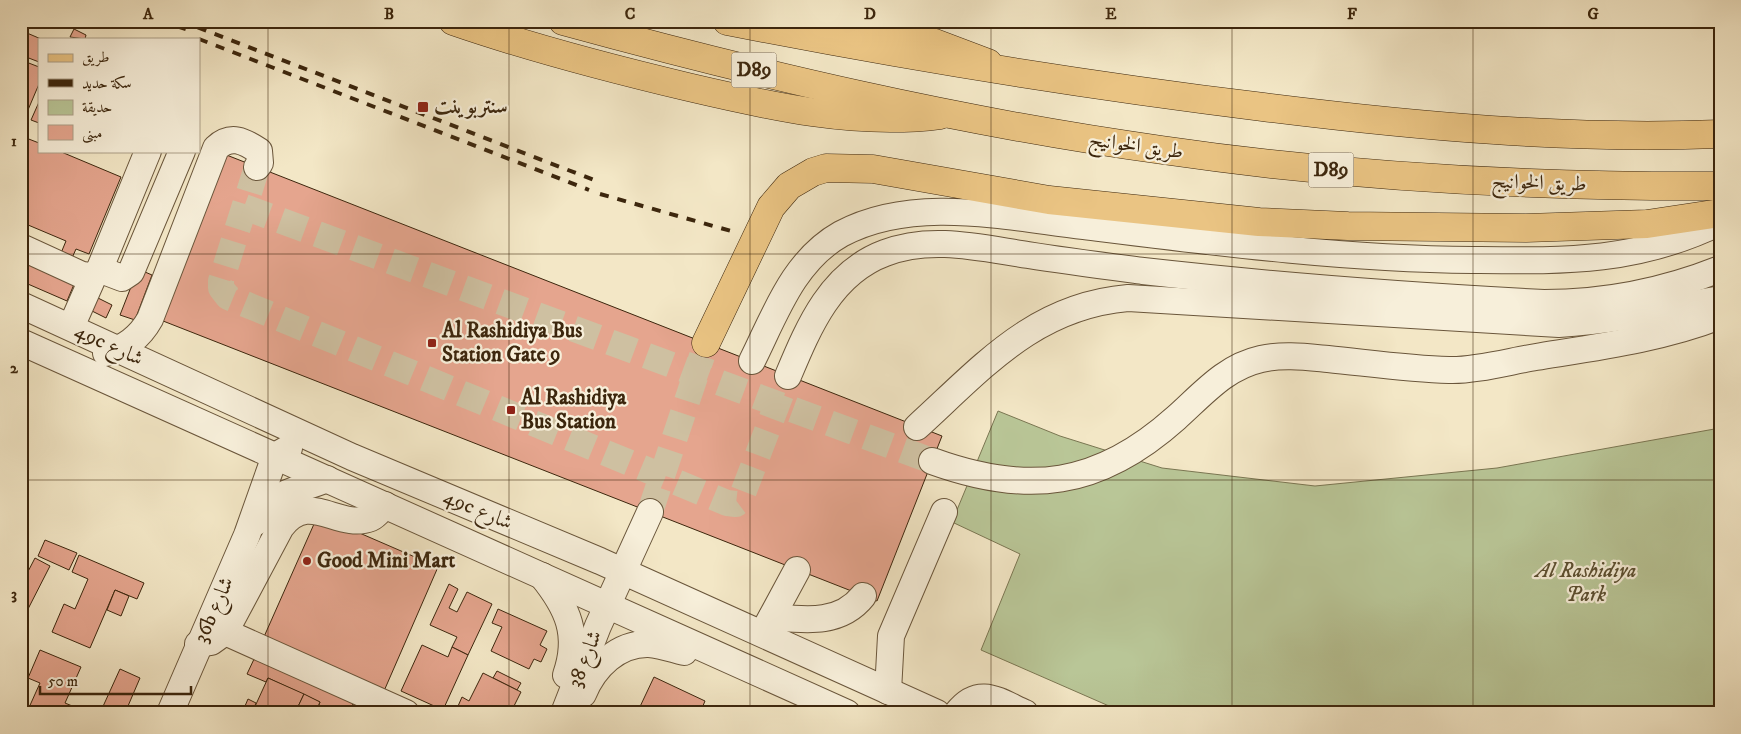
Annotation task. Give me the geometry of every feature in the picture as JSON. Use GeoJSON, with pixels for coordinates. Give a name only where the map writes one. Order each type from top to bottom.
{"type":"FeatureCollection","features":[{"type":"Feature","properties":{"kind":"main road"},"geometry":{"type":"LineString","coordinates":[[453,21],[521,44],[593,65],[742,100],[870,118],[895,119],[946,114]]}},
{"type":"Feature","properties":{"kind":"main road","name":"طريق الخوانيج"},"geometry":{"type":"LineString","coordinates":[[563,21],[737,66],[946,114],[1162,150],[1352,172],[1542,184],[1720,186]]}},
{"type":"Feature","properties":{"kind":"main road","name":"D89"},"geometry":{"type":"LineString","coordinates":[[727,21],[1003,71],[1181,97],[1294,111],[1512,133],[1604,136],[1720,134]]}},
{"type":"Feature","properties":{"kind":"main road"},"geometry":{"type":"LineString","coordinates":[[828,21],[935,42],[981,59],[1003,71]]}},
{"type":"Feature","properties":{"kind":"main road"},"geometry":{"type":"LineString","coordinates":[[706,343],[771,207],[779,196],[800,178],[826,168],[873,169],[1048,200],[1259,222],[1358,226],[1526,228],[1647,224],[1720,213]]}},
{"type":"Feature","properties":{"kind":"street"},"geometry":{"type":"LineString","coordinates":[[21,322],[86,350],[106,353],[119,349],[141,333],[150,319],[216,148],[227,140],[244,141],[258,151],[260,163],[257,167]]}},
{"type":"Feature","properties":{"kind":"street"},"geometry":{"type":"LineString","coordinates":[[66,324],[92,273],[148,152]]}},
{"type":"Feature","properties":{"kind":"street"},"geometry":{"type":"LineString","coordinates":[[21,247],[92,273],[122,278],[131,272],[182,152]]}},
{"type":"Feature","properties":{"kind":"street"},"geometry":{"type":"LineString","coordinates":[[752,362],[786,292],[802,265],[838,236],[864,223],[896,215],[935,212],[988,215],[1226,243],[1360,256],[1520,261],[1590,259],[1630,254],[1669,244],[1720,222]]}},
{"type":"Feature","properties":{"kind":"street"},"geometry":{"type":"LineString","coordinates":[[788,376],[813,321],[835,287],[866,262],[884,253],[923,244],[971,247],[1094,265],[1214,278],[1544,303],[1580,303],[1616,299],[1678,284],[1720,269]]}},
{"type":"Feature","properties":{"kind":"street"},"geometry":{"type":"LineString","coordinates":[[917,426],[1006,346],[1026,332],[1064,312],[1106,300],[1128,298],[1558,324],[1596,322],[1637,316],[1720,299]]}},
{"type":"Feature","properties":{"kind":"street","name":"49c شارع"},"geometry":{"type":"LineString","coordinates":[[21,305],[66,324],[352,457],[623,571],[767,625],[888,691],[937,713]]}},
{"type":"Feature","properties":{"kind":"street"},"geometry":{"type":"LineString","coordinates":[[932,461],[971,474],[1008,481],[1045,481],[1081,474],[1116,460],[1132,451],[1162,430],[1215,381],[1244,364],[1262,359],[1308,357],[1451,370],[1605,346],[1683,329],[1720,316]]}},
{"type":"Feature","properties":{"kind":"street","name":"49c شارع"},"geometry":{"type":"LineString","coordinates":[[21,342],[847,713]]}},
{"type":"Feature","properties":{"kind":"street"},"geometry":{"type":"LineString","coordinates":[[275,456],[299,446],[352,457]]}},
{"type":"Feature","properties":{"kind":"street","name":"36b شارع"},"geometry":{"type":"LineString","coordinates":[[170,713],[198,644],[247,535],[275,456]]}},
{"type":"Feature","properties":{"kind":"street","name":"36b شارع"},"geometry":{"type":"LineString","coordinates":[[247,535],[269,503],[278,497],[327,479]]}},
{"type":"Feature","properties":{"kind":"street"},"geometry":{"type":"LineString","coordinates":[[198,644],[211,642],[225,632],[286,520],[299,512],[316,510],[342,518],[362,520],[372,517],[385,505]]}},
{"type":"Feature","properties":{"kind":"street","name":"شارع 38"},"geometry":{"type":"LineString","coordinates":[[564,713],[608,605],[650,512]]}},
{"type":"Feature","properties":{"kind":"street"},"geometry":{"type":"LineString","coordinates":[[888,691],[891,636],[944,512]]}},
{"type":"Feature","properties":{"kind":"street"},"geometry":{"type":"LineString","coordinates":[[247,535],[271,546]]}},
{"type":"Feature","properties":{"kind":"street"},"geometry":{"type":"LineString","coordinates":[[767,625],[797,570]]}},
{"type":"Feature","properties":{"kind":"street"},"geometry":{"type":"LineString","coordinates":[[542,575],[554,590],[567,614],[573,646],[571,661],[551,713]]}},
{"type":"Feature","properties":{"kind":"street"},"geometry":{"type":"LineString","coordinates":[[767,625],[831,618],[851,610],[863,596]]}},
{"type":"Feature","properties":{"kind":"street"},"geometry":{"type":"LineString","coordinates":[[225,632],[406,713]]}},
{"type":"Feature","properties":{"kind":"street"},"geometry":{"type":"LineString","coordinates":[[576,713],[595,672],[604,662],[626,648],[650,644],[692,654],[717,654]]}},
{"type":"Feature","properties":{"kind":"street"},"geometry":{"type":"LineString","coordinates":[[956,713],[973,698],[986,696],[1025,713]]}},
{"type":"Feature","properties":{"kind":"green space","name":"Al Rashidiya Park"},"geometry":{"type":"Polygon","coordinates":[[[998,411],[1060,436],[1162,468],[1315,486],[1497,468],[1720,428],[1720,713],[1125,713],[981,650],[1020,554],[952,522],[998,411]]]}},
{"type":"Feature","properties":{"kind":"building"},"geometry":{"type":"Polygon","coordinates":[[[74,29],[86,35],[85,38],[70,37],[74,29]]]}},
{"type":"Feature","properties":{"kind":"building"},"geometry":{"type":"Polygon","coordinates":[[[27,33],[39,38],[38,62],[21,55],[21,46],[27,33]]]}},
{"type":"Feature","properties":{"kind":"building"},"geometry":{"type":"Polygon","coordinates":[[[21,60],[38,67],[38,86],[25,117],[21,115],[21,60]]]}},
{"type":"Feature","properties":{"kind":"building"},"geometry":{"type":"Polygon","coordinates":[[[38,104],[38,123],[31,120],[38,104]]]}},
{"type":"Feature","properties":{"kind":"building"},"geometry":{"type":"Polygon","coordinates":[[[21,136],[38,143],[38,152],[61,152],[121,177],[89,254],[76,249],[72,258],[61,253],[66,241],[21,222],[21,136]]]}},
{"type":"Feature","properties":{"kind":"building"},"geometry":{"type":"Polygon","coordinates":[[[224,154],[942,436],[877,601],[158,319],[224,154]]]}},
{"type":"Feature","properties":{"kind":"building"},"geometry":{"type":"Polygon","coordinates":[[[21,258],[75,282],[67,301],[21,281],[21,258]]]}},
{"type":"Feature","properties":{"kind":"building"},"geometry":{"type":"Polygon","coordinates":[[[138,269],[152,275],[135,320],[120,315],[138,269]]]}},
{"type":"Feature","properties":{"kind":"building"},"geometry":{"type":"Polygon","coordinates":[[[96,297],[112,305],[106,318],[90,310],[96,297]]]}},
{"type":"Feature","properties":{"kind":"building"},"geometry":{"type":"Polygon","coordinates":[[[318,515],[438,567],[384,691],[263,639],[318,515]]]}},
{"type":"Feature","properties":{"kind":"building"},"geometry":{"type":"Polygon","coordinates":[[[45,540],[77,553],[69,570],[38,556],[45,540]]]}},
{"type":"Feature","properties":{"kind":"building"},"geometry":{"type":"Polygon","coordinates":[[[79,555],[144,583],[137,599],[115,590],[90,648],[52,632],[64,604],[75,609],[88,579],[72,572],[79,555]]]}},
{"type":"Feature","properties":{"kind":"building"},"geometry":{"type":"Polygon","coordinates":[[[35,558],[50,566],[27,611],[21,608],[21,585],[35,558]]]}},
{"type":"Feature","properties":{"kind":"building"},"geometry":{"type":"Polygon","coordinates":[[[449,584],[458,589],[449,608],[457,612],[467,592],[492,604],[468,655],[452,647],[457,637],[430,625],[449,584]]]}},
{"type":"Feature","properties":{"kind":"building"},"geometry":{"type":"Polygon","coordinates":[[[115,590],[129,596],[121,616],[107,610],[115,590]]]}},
{"type":"Feature","properties":{"kind":"building"},"geometry":{"type":"Polygon","coordinates":[[[498,609],[547,631],[540,645],[547,649],[541,662],[534,659],[529,669],[491,651],[502,627],[492,623],[498,609]]]}},
{"type":"Feature","properties":{"kind":"building"},"geometry":{"type":"Polygon","coordinates":[[[422,645],[448,657],[452,647],[468,655],[443,710],[401,691],[422,645]]]}},
{"type":"Feature","properties":{"kind":"building"},"geometry":{"type":"Polygon","coordinates":[[[40,650],[81,667],[65,703],[77,708],[75,713],[21,713],[21,709],[27,712],[40,683],[28,678],[40,650]]]}},
{"type":"Feature","properties":{"kind":"building"},"geometry":{"type":"Polygon","coordinates":[[[255,657],[354,702],[349,713],[328,713],[318,708],[320,702],[268,678],[266,682],[247,674],[255,657]]]}},
{"type":"Feature","properties":{"kind":"building"},"geometry":{"type":"Polygon","coordinates":[[[120,669],[140,678],[125,713],[100,713],[120,669]]]}},
{"type":"Feature","properties":{"kind":"building"},"geometry":{"type":"Polygon","coordinates":[[[497,671],[521,683],[517,690],[493,678],[497,671]]]}},
{"type":"Feature","properties":{"kind":"building"},"geometry":{"type":"Polygon","coordinates":[[[483,673],[521,692],[514,706],[523,710],[521,713],[455,713],[462,697],[469,701],[483,673]]]}},
{"type":"Feature","properties":{"kind":"building"},"geometry":{"type":"Polygon","coordinates":[[[654,677],[705,701],[700,713],[637,713],[654,677]]]}},
{"type":"Feature","properties":{"kind":"building"},"geometry":{"type":"Polygon","coordinates":[[[268,678],[304,694],[295,713],[252,713],[268,678]]]}},
{"type":"Feature","properties":{"kind":"building"},"geometry":{"type":"Polygon","coordinates":[[[304,694],[320,702],[315,713],[295,713],[304,694]]]}},
{"type":"Feature","properties":{"kind":"building"},"geometry":{"type":"Polygon","coordinates":[[[248,699],[256,703],[252,713],[242,713],[248,699]]]}},
{"type":"Feature","properties":{"kind":"building"},"geometry":{"type":"Polygon","coordinates":[[[354,702],[378,713],[349,713],[354,702]]]}},
{"type":"Feature","properties":{"kind":"building"},"geometry":{"type":"Polygon","coordinates":[[[703,706],[717,712],[700,713],[703,706]]]}},
{"type":"Feature","properties":{"kind":"tunnel"},"geometry":{"type":"LineString","coordinates":[[257,167],[221,281],[221,288],[228,297],[727,503],[736,504],[740,501],[788,376]]}},
{"type":"Feature","properties":{"kind":"tunnel"},"geometry":{"type":"LineString","coordinates":[[244,207],[932,461]]}},
{"type":"Feature","properties":{"kind":"tunnel"},"geometry":{"type":"LineString","coordinates":[[650,512],[702,356]]}},
{"type":"Feature","properties":{"kind":"railway"},"geometry":{"type":"LineString","coordinates":[[160,21],[189,30]]}},
{"type":"Feature","properties":{"kind":"railway"},"geometry":{"type":"LineString","coordinates":[[181,21],[594,180]]}},
{"type":"Feature","properties":{"kind":"railway"},"geometry":{"type":"LineString","coordinates":[[200,39],[589,190]]}},
{"type":"Feature","properties":{"kind":"railway"},"geometry":{"type":"LineString","coordinates":[[600,194],[731,231]]}},
{"type":"Feature","properties":{"kind":"place","name":"سنتربوينت"},"geometry":{"type":"Point","coordinates":[423,107]}},
{"type":"Feature","properties":{"kind":"place","name":"Al Rashidiya Bus Station Gate 9"},"geometry":{"type":"Point","coordinates":[432,343]}},
{"type":"Feature","properties":{"kind":"place","name":"Al Rashidiya Bus Station"},"geometry":{"type":"Point","coordinates":[511,410]}},
{"type":"Feature","properties":{"kind":"place","name":"Good Mini Mart"},"geometry":{"type":"Point","coordinates":[307,561]}}]}
